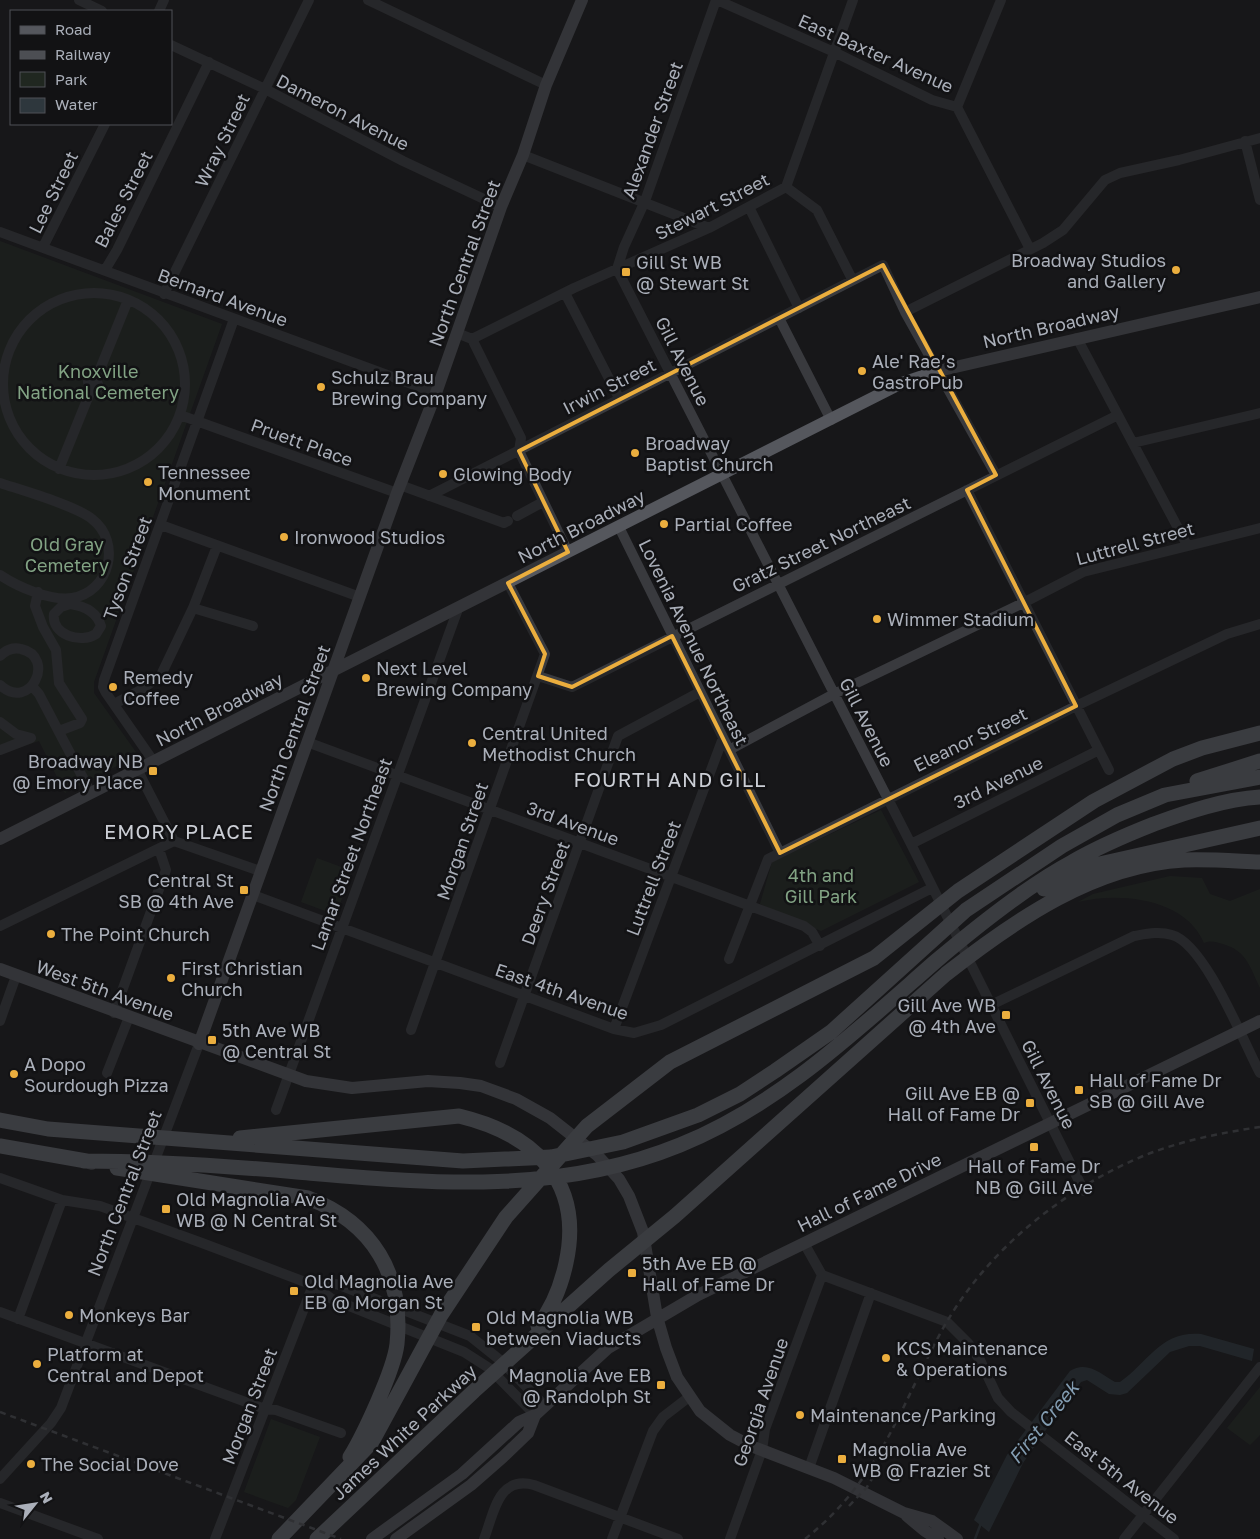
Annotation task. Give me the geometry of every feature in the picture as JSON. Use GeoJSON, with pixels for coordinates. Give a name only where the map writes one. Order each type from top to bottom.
{"type":"FeatureCollection","features":[{"type":"Feature","properties":{"kind":"highway"},"geometry":{"type":"LineString","coordinates":[[339,1476],[372,1442],[441,1316],[506,1217],[587,1126],[670,1062],[874,958],[918,925],[958,891],[1094,801],[1146,773],[1202,748],[1260,733]]}},
{"type":"Feature","properties":{"kind":"highway"},"geometry":{"type":"LineString","coordinates":[[0,1120],[48,1129],[463,1161],[551,1157],[623,1142],[698,1115],[740,1094],[775,1071],[831,1032],[929,941],[966,910],[1062,846],[1117,815],[1209,776],[1260,761]]}},
{"type":"Feature","properties":{"kind":"highway"},"geometry":{"type":"LineString","coordinates":[[1164,795],[1260,777]]}},
{"type":"Feature","properties":{"kind":"highway"},"geometry":{"type":"LineString","coordinates":[[84,1160],[190,1163],[340,1176],[475,1184],[514,1183],[570,1177],[641,1160],[683,1144],[729,1122],[772,1095],[827,1056],[940,959],[1018,897],[1070,863],[1122,837],[1172,817],[1243,798],[1260,796]]}},
{"type":"Feature","properties":{"kind":"highway"},"geometry":{"type":"LineString","coordinates":[[995,916],[1095,865],[1260,828]]}},
{"type":"Feature","properties":{"kind":"highway"},"geometry":{"type":"LineString","coordinates":[[517,1352],[609,1270],[675,1216],[946,974],[984,944],[1042,907],[1084,885],[1147,865],[1183,860],[1260,862]]}},
{"type":"Feature","properties":{"kind":"highway"},"geometry":{"type":"LineString","coordinates":[[208,1142],[459,1116],[485,1122],[508,1131],[532,1148],[548,1165],[561,1187],[568,1212],[571,1235],[561,1284],[547,1315],[517,1352]]}},
{"type":"Feature","properties":{"kind":"highway"},"geometry":{"type":"LineString","coordinates":[[0,1146],[84,1160],[172,1178],[308,1198],[327,1206],[357,1226],[376,1248],[393,1280],[397,1309],[397,1346],[367,1425],[339,1476]]}},
{"type":"Feature","properties":{"kind":"highway","name":"James White Parkway"},"geometry":{"type":"LineString","coordinates":[[317,1539],[517,1352]]}},
{"type":"Feature","properties":{"kind":"highway","name":"James White Parkway"},"geometry":{"type":"LineString","coordinates":[[279,1539],[339,1476]]}},
{"type":"Feature","properties":{"kind":"main road","name":"North Central Street"},"geometry":{"type":"LineString","coordinates":[[199,1044],[398,489],[436,393],[501,207],[523,155],[546,85],[582,0]]}},
{"type":"Feature","properties":{"kind":"main road","name":"North Broadway"},"geometry":{"type":"LineString","coordinates":[[0,839],[138,771],[333,670],[458,609],[721,473],[831,420],[902,383],[938,371],[1260,297]]}},
{"type":"Feature","properties":{"kind":"main road","name":"West 5th Avenue"},"geometry":{"type":"LineString","coordinates":[[0,970],[199,1044]]}},
{"type":"Feature","properties":{"kind":"main road","name":"Hall of Fame Drive"},"geometry":{"type":"LineString","coordinates":[[1239,1031],[1260,1015]]}},
{"type":"Feature","properties":{"kind":"main road","name":"Hall of Fame Drive"},"geometry":{"type":"LineString","coordinates":[[372,1539],[462,1474],[519,1422],[540,1410],[608,1348],[657,1317],[1050,1122],[1260,1021]]}},
{"type":"Feature","properties":{"kind":"main road"},"geometry":{"type":"LineString","coordinates":[[199,1044],[287,1076],[326,1086],[352,1088],[428,1081],[474,1085],[516,1099],[550,1118],[597,1155],[619,1179],[638,1214],[647,1250],[657,1317],[677,1377],[700,1411],[730,1435],[762,1450],[834,1478],[904,1513],[932,1522],[957,1539]]}},
{"type":"Feature","properties":{"kind":"main road","name":"Hall of Fame Drive"},"geometry":{"type":"LineString","coordinates":[[398,1538],[471,1484],[503,1457],[528,1433],[540,1410]]}},
{"type":"Feature","properties":{"kind":"main road"},"geometry":{"type":"LineString","coordinates":[[904,1513],[924,1531],[938,1539]]}},
{"type":"Feature","properties":{"kind":"street"},"geometry":{"type":"LineString","coordinates":[[79,0],[100,10]]}},
{"type":"Feature","properties":{"kind":"street","name":"Wray Street"},"geometry":{"type":"LineString","coordinates":[[164,294],[309,0]]}},
{"type":"Feature","properties":{"kind":"street"},"geometry":{"type":"LineString","coordinates":[[368,0],[546,85]]}},
{"type":"Feature","properties":{"kind":"street","name":"East Baxter Avenue"},"geometry":{"type":"LineString","coordinates":[[717,0],[834,52],[932,100],[958,106],[1030,249]]}},
{"type":"Feature","properties":{"kind":"street","name":"Alexander Street"},"geometry":{"type":"LineString","coordinates":[[617,269],[624,247],[644,201],[717,0]]}},
{"type":"Feature","properties":{"kind":"street","name":"Stewart Street"},"geometry":{"type":"LineString","coordinates":[[472,339],[565,293],[709,228],[786,187],[853,0]]}},
{"type":"Feature","properties":{"kind":"street"},"geometry":{"type":"LineString","coordinates":[[958,106],[1001,0]]}},
{"type":"Feature","properties":{"kind":"street","name":"Dameron Avenue"},"geometry":{"type":"LineString","coordinates":[[172,45],[265,89],[388,154],[501,207]]}},
{"type":"Feature","properties":{"kind":"street","name":"Bales Street"},"geometry":{"type":"LineString","coordinates":[[105,270],[117,250],[209,62]]}},
{"type":"Feature","properties":{"kind":"street","name":"Lee Street"},"geometry":{"type":"LineString","coordinates":[[43,247],[104,125]]}},
{"type":"Feature","properties":{"kind":"street"},"geometry":{"type":"LineString","coordinates":[[996,475],[905,312],[1064,230],[1105,180],[1120,172],[1179,160],[1260,138]]}},
{"type":"Feature","properties":{"kind":"street"},"geometry":{"type":"LineString","coordinates":[[1245,141],[1260,200]]}},
{"type":"Feature","properties":{"kind":"street"},"geometry":{"type":"LineString","coordinates":[[523,155],[709,228]]}},
{"type":"Feature","properties":{"kind":"street"},"geometry":{"type":"LineString","coordinates":[[786,187],[817,210],[852,279]]}},
{"type":"Feature","properties":{"kind":"street"},"geometry":{"type":"LineString","coordinates":[[749,207],[799,308]]}},
{"type":"Feature","properties":{"kind":"street","name":"Bernard Avenue"},"geometry":{"type":"LineString","coordinates":[[0,232],[436,393]]}},
{"type":"Feature","properties":{"kind":"street","name":"Irwin Street"},"geometry":{"type":"LineString","coordinates":[[430,496],[670,372],[799,308],[852,279],[884,265],[905,312]]}},
{"type":"Feature","properties":{"kind":"street","name":"Gill Avenue"},"geometry":{"type":"LineString","coordinates":[[617,269],[887,798],[1084,1191]]}},
{"type":"Feature","properties":{"kind":"street"},"geometry":{"type":"LineString","coordinates":[[94,293],[128,300],[157,319],[177,347],[185,381],[180,415],[167,439],[158,449],[131,468],[98,476],[78,474],[59,469],[30,450],[11,422],[3,389],[8,355],[24,325],[41,310],[56,301],[72,296],[94,293]]}},
{"type":"Feature","properties":{"kind":"street"},"geometry":{"type":"LineString","coordinates":[[565,293],[620,398]]}},
{"type":"Feature","properties":{"kind":"street"},"geometry":{"type":"LineString","coordinates":[[59,469],[91,390],[99,387],[96,379],[128,300]]}},
{"type":"Feature","properties":{"kind":"street"},"geometry":{"type":"LineString","coordinates":[[779,318],[831,420]]}},
{"type":"Feature","properties":{"kind":"street","name":"Tyson Street"},"geometry":{"type":"LineString","coordinates":[[154,762],[103,687],[104,680],[234,319]]}},
{"type":"Feature","properties":{"kind":"street"},"geometry":{"type":"LineString","coordinates":[[457,333],[472,339],[521,438],[519,451],[568,552]]}},
{"type":"Feature","properties":{"kind":"street"},"geometry":{"type":"LineString","coordinates":[[1077,338],[1187,545]]}},
{"type":"Feature","properties":{"kind":"street"},"geometry":{"type":"LineString","coordinates":[[1133,443],[1260,413]]}},
{"type":"Feature","properties":{"kind":"street","name":"Pruett Place"},"geometry":{"type":"LineString","coordinates":[[180,415],[398,489],[430,496],[504,523],[543,502]]}},
{"type":"Feature","properties":{"kind":"street","name":"Gratz Street Northeast"},"geometry":{"type":"LineString","coordinates":[[538,676],[572,687],[1118,415]]}},
{"type":"Feature","properties":{"kind":"street"},"geometry":{"type":"LineString","coordinates":[[0,483],[91,518],[104,533],[110,554],[105,573],[95,587],[70,601],[54,614],[55,624],[60,631],[68,636],[80,639],[96,634],[101,626],[96,615],[88,610],[70,601],[62,598],[38,592],[0,575]]}},
{"type":"Feature","properties":{"kind":"street"},"geometry":{"type":"LineString","coordinates":[[967,490],[1109,770]]}},
{"type":"Feature","properties":{"kind":"street"},"geometry":{"type":"LineString","coordinates":[[160,525],[360,597]]}},
{"type":"Feature","properties":{"kind":"street","name":"Lovenia Avenue Northeast"},"geometry":{"type":"LineString","coordinates":[[618,527],[780,852]]}},
{"type":"Feature","properties":{"kind":"street","name":"Luttrell Street"},"geometry":{"type":"LineString","coordinates":[[729,750],[834,694],[1083,572],[1260,528]]}},
{"type":"Feature","properties":{"kind":"street"},"geometry":{"type":"LineString","coordinates":[[114,704],[141,690],[161,675],[193,608],[217,546]]}},
{"type":"Feature","properties":{"kind":"street","name":"Morgan Street"},"geometry":{"type":"LineString","coordinates":[[411,1030],[546,654],[508,582]]}},
{"type":"Feature","properties":{"kind":"street"},"geometry":{"type":"LineString","coordinates":[[38,592],[35,606],[43,627],[56,650],[60,687],[82,718],[80,723],[59,731]]}},
{"type":"Feature","properties":{"kind":"street"},"geometry":{"type":"LineString","coordinates":[[193,608],[253,626]]}},
{"type":"Feature","properties":{"kind":"street","name":"Lamar Street Northeast"},"geometry":{"type":"LineString","coordinates":[[276,1110],[341,926],[398,776],[458,609]]}},
{"type":"Feature","properties":{"kind":"street","name":"Eleanor Street"},"geometry":{"type":"LineString","coordinates":[[729,959],[768,859],[887,798],[1226,634],[1260,624]]}},
{"type":"Feature","properties":{"kind":"street"},"geometry":{"type":"LineString","coordinates":[[0,654],[13,648],[27,651],[32,655],[38,667],[38,674],[32,686],[20,692],[13,692],[0,684]]}},
{"type":"Feature","properties":{"kind":"street"},"geometry":{"type":"LineString","coordinates":[[32,686],[39,694],[91,794]]}},
{"type":"Feature","properties":{"kind":"street","name":"Deery Street"},"geometry":{"type":"LineString","coordinates":[[500,1063],[618,736],[700,692]]}},
{"type":"Feature","properties":{"kind":"street"},"geometry":{"type":"LineString","coordinates":[[0,722],[16,734],[32,738],[0,750]]}},
{"type":"Feature","properties":{"kind":"street","name":"Luttrell Street"},"geometry":{"type":"LineString","coordinates":[[614,1028],[723,738]]}},
{"type":"Feature","properties":{"kind":"street","name":"3rd Avenue"},"geometry":{"type":"LineString","coordinates":[[308,742],[804,926],[813,934],[820,946]]}},
{"type":"Feature","properties":{"kind":"street","name":"3rd Avenue"},"geometry":{"type":"LineString","coordinates":[[910,844],[1099,750]]}},
{"type":"Feature","properties":{"kind":"street"},"geometry":{"type":"LineString","coordinates":[[138,771],[174,841],[260,871]]}},
{"type":"Feature","properties":{"kind":"street"},"geometry":{"type":"LineString","coordinates":[[0,926],[174,841]]}},
{"type":"Feature","properties":{"kind":"street"},"geometry":{"type":"LineString","coordinates":[[114,1013],[166,870],[159,849]]}},
{"type":"Feature","properties":{"kind":"street","name":"East 4th Avenue"},"geometry":{"type":"LineString","coordinates":[[252,895],[341,926],[524,996],[614,1028],[634,1033],[651,1030],[932,888]]}},
{"type":"Feature","properties":{"kind":"street"},"geometry":{"type":"LineString","coordinates":[[991,1005],[1134,936],[1155,932],[1173,935],[1188,945],[1207,969],[1260,1073]]}},
{"type":"Feature","properties":{"kind":"street"},"geometry":{"type":"LineString","coordinates":[[0,1020],[16,976]]}},
{"type":"Feature","properties":{"kind":"street"},"geometry":{"type":"LineString","coordinates":[[107,1073],[128,1017]]}},
{"type":"Feature","properties":{"kind":"street","name":"North Central Street"},"geometry":{"type":"LineString","coordinates":[[0,1479],[55,1419],[86,1344],[199,1044]]}},
{"type":"Feature","properties":{"kind":"street"},"geometry":{"type":"LineString","coordinates":[[0,1178],[62,1200],[100,1206],[313,1285],[332,1299],[464,1352],[488,1368],[540,1410]]}},
{"type":"Feature","properties":{"kind":"street"},"geometry":{"type":"LineString","coordinates":[[18,1319],[62,1200]]}},
{"type":"Feature","properties":{"kind":"street"},"geometry":{"type":"LineString","coordinates":[[804,1243],[822,1275]]}},
{"type":"Feature","properties":{"kind":"street","name":"East 5th Avenue"},"geometry":{"type":"LineString","coordinates":[[822,1275],[947,1322],[968,1343],[980,1360],[998,1398],[1045,1439],[1174,1539]]}},
{"type":"Feature","properties":{"kind":"street","name":"Georgia Avenue"},"geometry":{"type":"LineString","coordinates":[[730,1539],[762,1450],[765,1429],[822,1275]]}},
{"type":"Feature","properties":{"kind":"street"},"geometry":{"type":"LineString","coordinates":[[313,1285],[336,1284],[470,1336],[500,1360],[540,1410]]}},
{"type":"Feature","properties":{"kind":"street","name":"Morgan Street"},"geometry":{"type":"LineString","coordinates":[[215,1539],[313,1285]]}},
{"type":"Feature","properties":{"kind":"street"},"geometry":{"type":"LineString","coordinates":[[809,1468],[871,1293]]}},
{"type":"Feature","properties":{"kind":"street"},"geometry":{"type":"LineString","coordinates":[[0,1312],[265,1409],[276,1410],[341,1433]]}},
{"type":"Feature","properties":{"kind":"street"},"geometry":{"type":"LineString","coordinates":[[1124,1539],[1260,1367]]}},
{"type":"Feature","properties":{"kind":"street"},"geometry":{"type":"LineString","coordinates":[[612,1539],[658,1422],[690,1397]]}},
{"type":"Feature","properties":{"kind":"street"},"geometry":{"type":"LineString","coordinates":[[484,1539],[500,1497],[512,1484],[517,1482],[534,1485],[678,1539]]}},
{"type":"Feature","properties":{"kind":"street"},"geometry":{"type":"LineString","coordinates":[[0,1503],[98,1539]]}},
{"type":"Feature","properties":{"kind":"highlighted area"},"geometry":{"type":"Polygon","coordinates":[[[883,265],[996,475],[967,490],[1076,706],[780,853],[672,636],[572,687],[538,676],[545,654],[508,583],[568,552],[519,451],[883,265]]]}},
{"type":"Feature","properties":{"kind":"green space"},"geometry":{"type":"Polygon","coordinates":[[[0,241],[222,324],[94,682],[94,693],[138,755],[65,793],[39,741],[0,754],[0,241]]]}},
{"type":"Feature","properties":{"kind":"green space","name":"4th and Gill Park"},"geometry":{"type":"Polygon","coordinates":[[[881,810],[919,882],[821,931],[760,904],[772,862],[881,810]]]}},
{"type":"Feature","properties":{"kind":"green space"},"geometry":{"type":"Polygon","coordinates":[[[317,858],[352,871],[336,915],[301,902],[317,858]]]}},
{"type":"Feature","properties":{"kind":"green space"},"geometry":{"type":"Polygon","coordinates":[[[1170,876],[1202,878],[1210,894],[1230,901],[1260,889],[1260,988],[1243,955],[1223,944],[1216,942],[1204,943],[1195,928],[1182,916],[1167,908],[1150,902],[1131,899],[1095,899],[1078,902],[1093,894],[1170,876]]]}},
{"type":"Feature","properties":{"kind":"green space"},"geometry":{"type":"Polygon","coordinates":[[[1260,1387],[1260,1435],[1250,1445],[1227,1428],[1260,1387]]]}},
{"type":"Feature","properties":{"kind":"green space"},"geometry":{"type":"Polygon","coordinates":[[[271,1419],[320,1437],[296,1500],[288,1508],[244,1492],[271,1419]]]}},
{"type":"Feature","properties":{"kind":"water","name":"First Creek"},"geometry":{"type":"Polygon","coordinates":[[[1187,1334],[1201,1334],[1254,1349],[1252,1361],[1200,1346],[1189,1346],[1170,1352],[1127,1393],[1120,1395],[1109,1394],[1087,1380],[1081,1382],[1023,1463],[989,1532],[974,1520],[1007,1455],[1070,1371],[1082,1367],[1094,1369],[1115,1382],[1120,1382],[1156,1349],[1175,1337],[1187,1334]]]}},
{"type":"Feature","properties":{"kind":"waterway","name":"First Creek"},"geometry":{"type":"LineString","coordinates":[[975,1539],[981,1523]]}},
{"type":"Feature","properties":{"kind":"railway"},"geometry":{"type":"LineString","coordinates":[[805,1539],[830,1516],[869,1469],[899,1417],[941,1332],[959,1303],[979,1276],[1027,1227],[1082,1187],[1112,1170],[1143,1156],[1200,1138],[1260,1127]]}},
{"type":"Feature","properties":{"kind":"railway"},"geometry":{"type":"LineString","coordinates":[[0,1412],[341,1539]]}},
{"type":"Feature","properties":{"kind":"railway"},"geometry":{"type":"LineString","coordinates":[[849,1506],[867,1487],[879,1467]]}},
{"type":"Feature","properties":{"kind":"place","name":"Broadway Studios and Gallery"},"geometry":{"type":"Point","coordinates":[1176,270]}},
{"type":"Feature","properties":{"kind":"place","name":"Gill St WB @ Stewart St"},"geometry":{"type":"Point","coordinates":[626,272]}},
{"type":"Feature","properties":{"kind":"place","name":"Ale' Rae’s GastroPub"},"geometry":{"type":"Point","coordinates":[862,371]}},
{"type":"Feature","properties":{"kind":"place","name":"Schulz Brau Brewing Company"},"geometry":{"type":"Point","coordinates":[321,387]}},
{"type":"Feature","properties":{"kind":"place","name":"Broadway Baptist Church"},"geometry":{"type":"Point","coordinates":[635,453]}},
{"type":"Feature","properties":{"kind":"place","name":"Glowing Body"},"geometry":{"type":"Point","coordinates":[443,474]}},
{"type":"Feature","properties":{"kind":"place","name":"Tennessee Monument"},"geometry":{"type":"Point","coordinates":[148,482]}},
{"type":"Feature","properties":{"kind":"place","name":"Partial Coffee"},"geometry":{"type":"Point","coordinates":[664,524]}},
{"type":"Feature","properties":{"kind":"place","name":"Ironwood Studios"},"geometry":{"type":"Point","coordinates":[284,537]}},
{"type":"Feature","properties":{"kind":"place","name":"Wimmer Stadium"},"geometry":{"type":"Point","coordinates":[877,619]}},
{"type":"Feature","properties":{"kind":"place","name":"Next Level Brewing Company"},"geometry":{"type":"Point","coordinates":[366,678]}},
{"type":"Feature","properties":{"kind":"place","name":"Remedy Coffee"},"geometry":{"type":"Point","coordinates":[113,687]}},
{"type":"Feature","properties":{"kind":"place","name":"Central United Methodist Church"},"geometry":{"type":"Point","coordinates":[472,743]}},
{"type":"Feature","properties":{"kind":"place","name":"Broadway NB @ Emory Place"},"geometry":{"type":"Point","coordinates":[153,771]}},
{"type":"Feature","properties":{"kind":"place","name":"Central St SB @ 4th Ave"},"geometry":{"type":"Point","coordinates":[244,890]}},
{"type":"Feature","properties":{"kind":"place","name":"The Point Church"},"geometry":{"type":"Point","coordinates":[51,934]}},
{"type":"Feature","properties":{"kind":"place","name":"First Christian Church"},"geometry":{"type":"Point","coordinates":[171,978]}},
{"type":"Feature","properties":{"kind":"place","name":"Gill Ave WB @ 4th Ave"},"geometry":{"type":"Point","coordinates":[1006,1015]}},
{"type":"Feature","properties":{"kind":"place","name":"5th Ave WB @ Central St"},"geometry":{"type":"Point","coordinates":[212,1040]}},
{"type":"Feature","properties":{"kind":"place","name":"A Dopo Sourdough Pizza"},"geometry":{"type":"Point","coordinates":[14,1074]}},
{"type":"Feature","properties":{"kind":"place","name":"Hall of Fame Dr SB @ Gill Ave"},"geometry":{"type":"Point","coordinates":[1079,1090]}},
{"type":"Feature","properties":{"kind":"place","name":"Gill Ave EB @ Hall of Fame Dr"},"geometry":{"type":"Point","coordinates":[1030,1103]}},
{"type":"Feature","properties":{"kind":"place","name":"Hall of Fame Dr NB @ Gill Ave"},"geometry":{"type":"Point","coordinates":[1034,1147]}},
{"type":"Feature","properties":{"kind":"place","name":"Old Magnolia Ave WB @ N Central St"},"geometry":{"type":"Point","coordinates":[166,1209]}},
{"type":"Feature","properties":{"kind":"place","name":"5th Ave EB @ Hall of Fame Dr"},"geometry":{"type":"Point","coordinates":[632,1273]}},
{"type":"Feature","properties":{"kind":"place","name":"Old Magnolia Ave EB @ Morgan St"},"geometry":{"type":"Point","coordinates":[294,1291]}},
{"type":"Feature","properties":{"kind":"place","name":"Monkeys Bar"},"geometry":{"type":"Point","coordinates":[69,1315]}},
{"type":"Feature","properties":{"kind":"place","name":"Old Magnolia WB between Viaducts"},"geometry":{"type":"Point","coordinates":[476,1327]}},
{"type":"Feature","properties":{"kind":"place","name":"KCS Maintenance & Operations"},"geometry":{"type":"Point","coordinates":[886,1358]}},
{"type":"Feature","properties":{"kind":"place","name":"Platform at Central and Depot"},"geometry":{"type":"Point","coordinates":[37,1364]}},
{"type":"Feature","properties":{"kind":"place","name":"Magnolia Ave EB @ Randolph St"},"geometry":{"type":"Point","coordinates":[661,1385]}},
{"type":"Feature","properties":{"kind":"place","name":"Maintenance/Parking"},"geometry":{"type":"Point","coordinates":[800,1415]}},
{"type":"Feature","properties":{"kind":"place","name":"Magnolia Ave WB @ Frazier St"},"geometry":{"type":"Point","coordinates":[842,1459]}},
{"type":"Feature","properties":{"kind":"place","name":"The Social Dove"},"geometry":{"type":"Point","coordinates":[31,1464]}},
{"type":"Feature","properties":{"kind":"district","name":"FOURTH AND GILL"},"geometry":{"type":"Point","coordinates":[670,779]}},
{"type":"Feature","properties":{"kind":"district","name":"EMORY PLACE"},"geometry":{"type":"Point","coordinates":[179,831]}},
{"type":"Feature","properties":{"kind":"park label","name":"Knoxville National Cemetery"},"geometry":{"type":"Point","coordinates":[98,381]}},
{"type":"Feature","properties":{"kind":"park label","name":"Old Gray Cemetery"},"geometry":{"type":"Point","coordinates":[67,554]}}]}
